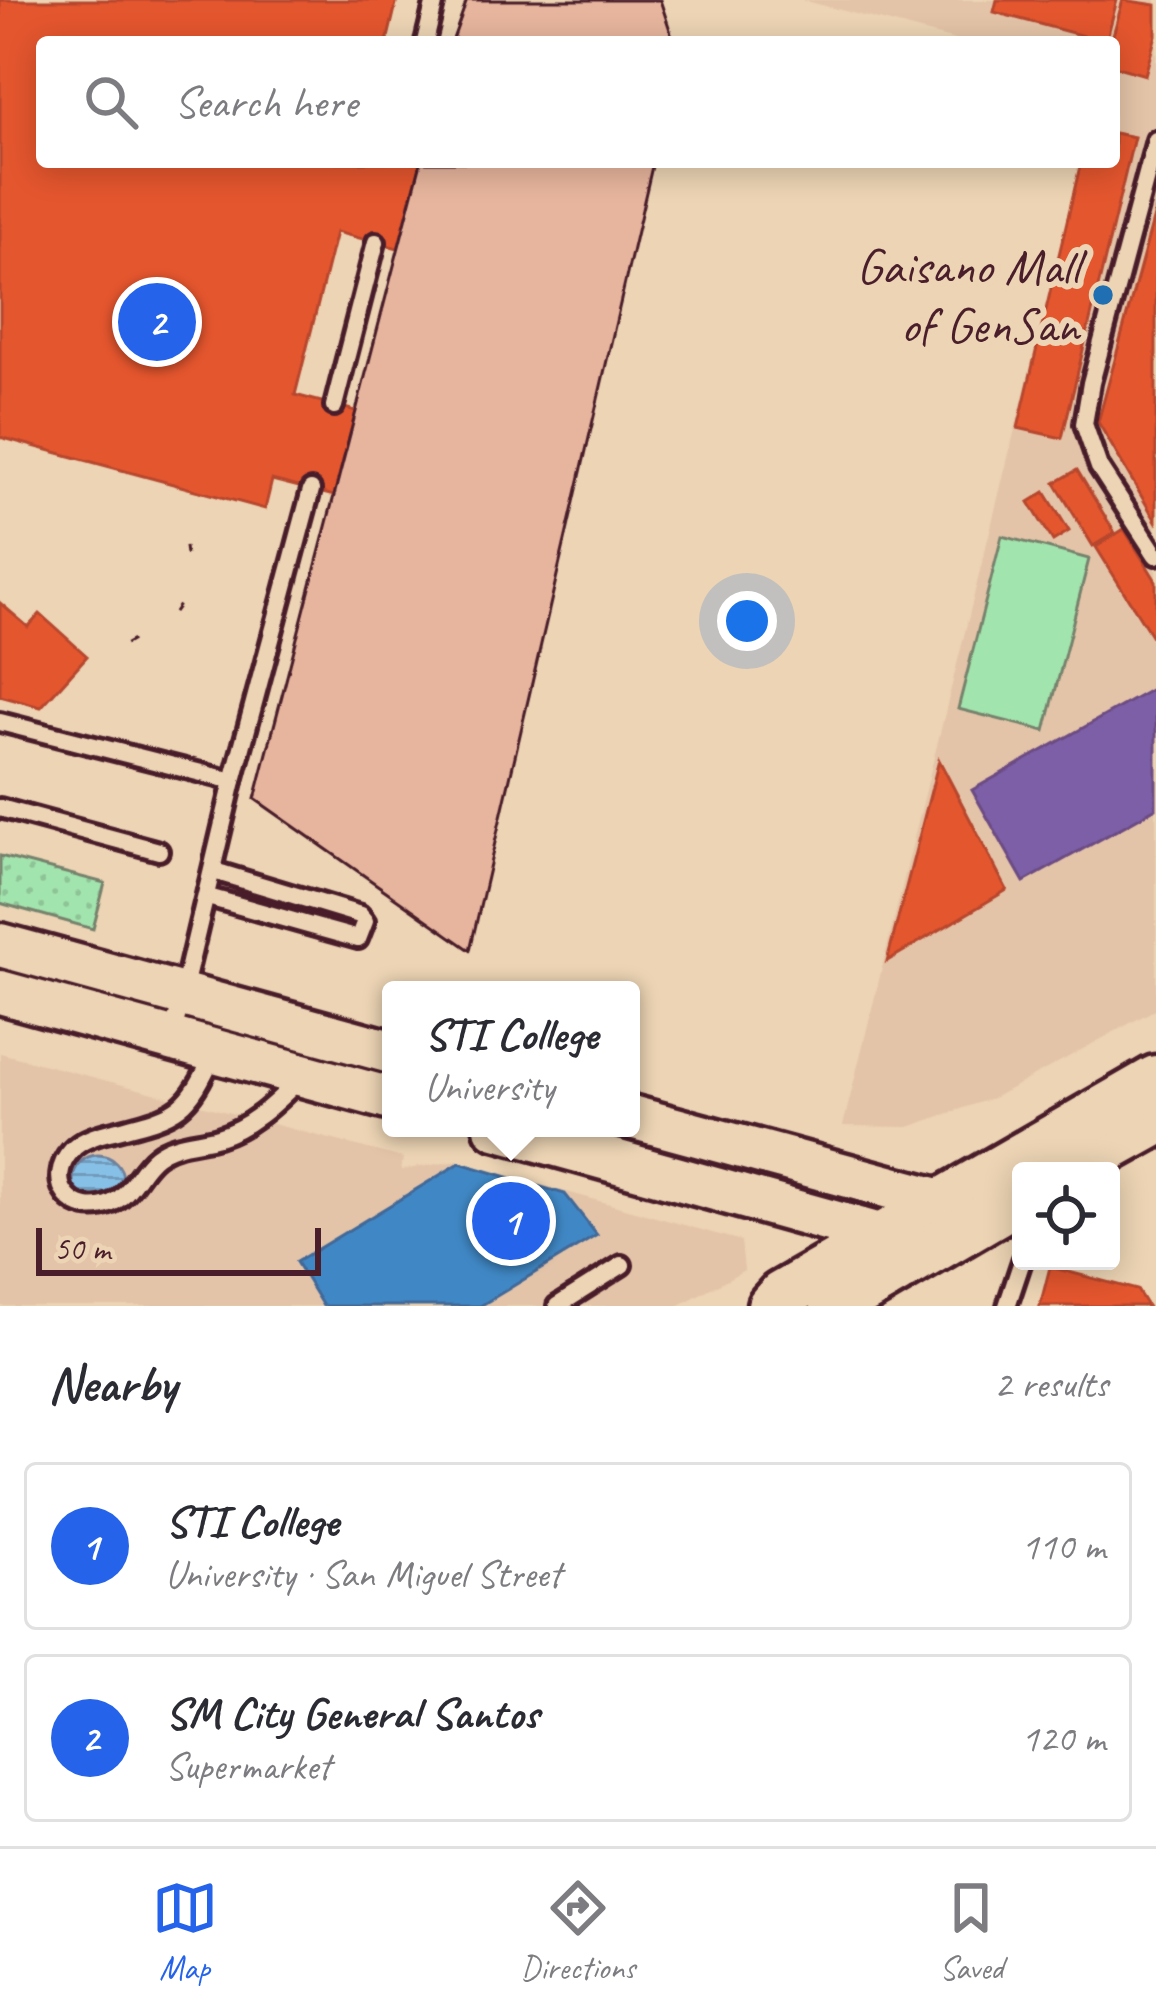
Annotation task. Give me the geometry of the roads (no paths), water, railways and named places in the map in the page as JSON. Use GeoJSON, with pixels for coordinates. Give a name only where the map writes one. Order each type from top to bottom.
{"type":"FeatureCollection","features":[{"type":"Feature","properties":{"kind":"main road"},"geometry":{"type":"LineString","coordinates":[[772,1306],[781,1296],[1156,1080]]}},
{"type":"Feature","properties":{"kind":"main road"},"geometry":{"type":"LineString","coordinates":[[1082,1162],[1156,1121]]}},
{"type":"Feature","properties":{"kind":"main road"},"geometry":{"type":"LineString","coordinates":[[836,1306],[1006,1206]]}},
{"type":"Feature","properties":{"kind":"street"},"geometry":{"type":"LineString","coordinates":[[0,946],[382,1050]]}},
{"type":"Feature","properties":{"kind":"street"},"geometry":{"type":"LineString","coordinates":[[0,992],[382,1097]]}},
{"type":"Feature","properties":{"kind":"street"},"geometry":{"type":"LineString","coordinates":[[640,1120],[944,1202],[1006,1206]]}},
{"type":"Feature","properties":{"kind":"street"},"geometry":{"type":"LineString","coordinates":[[528,1137],[932,1250]]}},
{"type":"Feature","properties":{"kind":"lane"},"geometry":{"type":"LineString","coordinates":[[426,36],[435,0]]}},
{"type":"Feature","properties":{"kind":"lane"},"geometry":{"type":"LineString","coordinates":[[1156,140],[1090,383],[1084,424],[1100,466],[1156,555]]}},
{"type":"Feature","properties":{"kind":"lane"},"geometry":{"type":"LineString","coordinates":[[334,406],[376,242]]}},
{"type":"Feature","properties":{"kind":"lane"},"geometry":{"type":"LineString","coordinates":[[172,1038],[233,781],[311,490]]}},
{"type":"Feature","properties":{"kind":"lane"},"geometry":{"type":"LineString","coordinates":[[0,722],[233,781]]}},
{"type":"Feature","properties":{"kind":"lane"},"geometry":{"type":"LineString","coordinates":[[0,808],[159,850]]}},
{"type":"Feature","properties":{"kind":"lane"},"geometry":{"type":"LineString","coordinates":[[208,898],[358,939],[364,932],[360,915],[214,871]]}},
{"type":"Feature","properties":{"kind":"lane"},"geometry":{"type":"LineString","coordinates":[[215,1050],[199,1090],[186,1106],[100,1134],[72,1150],[61,1178],[62,1194],[83,1208],[116,1201],[159,1153],[243,1127],[304,1075]]}},
{"type":"Feature","properties":{"kind":"lane"},"geometry":{"type":"LineString","coordinates":[[557,1306],[622,1265]]}},
{"type":"Feature","properties":{"kind":"lane"},"geometry":{"type":"LineString","coordinates":[[1007,1306],[1019,1270]]}},
{"type":"Feature","properties":{"kind":"water"},"geometry":{"type":"Polygon","coordinates":[[[98,1155],[115,1163],[123,1180],[115,1197],[98,1205],[81,1197],[73,1180],[81,1163],[98,1155]]]}},
{"type":"Feature","properties":{"kind":"place","name":"Gaisano Mall of GenSan"},"geometry":{"type":"Point","coordinates":[1103,295]}},
{"type":"Feature","properties":{"kind":"place","name":"SM City General Santos"},"geometry":{"type":"Point","coordinates":[157,322]}},
{"type":"Feature","properties":{"kind":"place","name":"STI College"},"geometry":{"type":"Point","coordinates":[511,1221]}}]}
